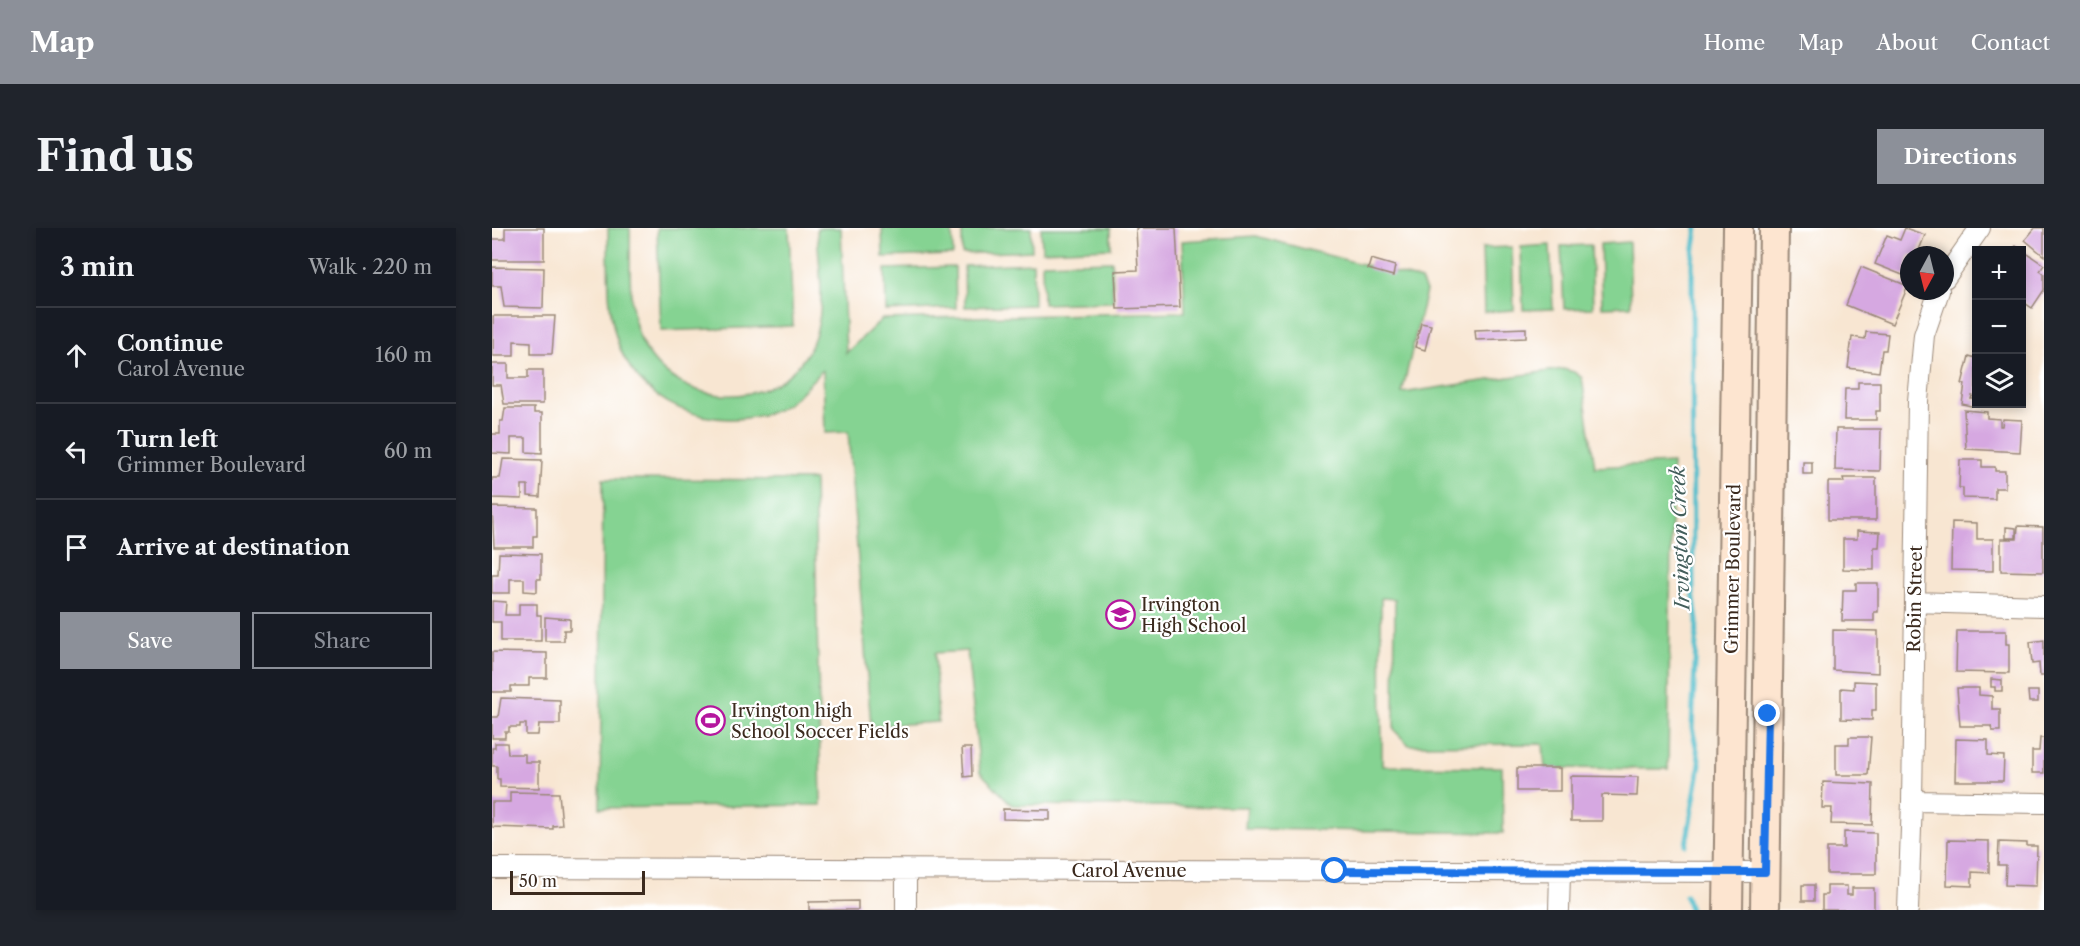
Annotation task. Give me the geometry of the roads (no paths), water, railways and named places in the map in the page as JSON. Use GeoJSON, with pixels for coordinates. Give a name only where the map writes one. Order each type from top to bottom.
{"type":"FeatureCollection","features":[{"type":"Feature","properties":{"kind":"main road","name":"Grimmer Boulevard"},"geometry":{"type":"LineString","coordinates":[[1728,910],[1738,228]]}},
{"type":"Feature","properties":{"kind":"main road","name":"Grimmer Boulevard"},"geometry":{"type":"LineString","coordinates":[[1765,910],[1774,228]]}},
{"type":"Feature","properties":{"kind":"street"},"geometry":{"type":"LineString","coordinates":[[1954,265],[1980,228]]}},
{"type":"Feature","properties":{"kind":"street","name":"Robin Street"},"geometry":{"type":"LineString","coordinates":[[1908,910],[1912,801],[1918,400],[1924,335],[1937,300]]}},
{"type":"Feature","properties":{"kind":"street"},"geometry":{"type":"LineString","coordinates":[[1915,602],[2044,606]]}},
{"type":"Feature","properties":{"kind":"street"},"geometry":{"type":"LineString","coordinates":[[1912,801],[2044,803]]}},
{"type":"Feature","properties":{"kind":"street","name":"Carol Avenue"},"geometry":{"type":"LineString","coordinates":[[492,868],[1765,872]]}},
{"type":"Feature","properties":{"kind":"street"},"geometry":{"type":"LineString","coordinates":[[906,870],[906,910]]}},
{"type":"Feature","properties":{"kind":"street"},"geometry":{"type":"LineString","coordinates":[[1559,910],[1560,873]]}},
{"type":"Feature","properties":{"kind":"waterway","name":"Irvington Creek"},"geometry":{"type":"LineString","coordinates":[[1686,845],[1700,764],[1692,728],[1697,621],[1693,590],[1692,261],[1697,228]]}},
{"type":"Feature","properties":{"kind":"waterway","name":"Irvington Creek"},"geometry":{"type":"LineString","coordinates":[[1686,896],[1690,910]]}},
{"type":"Feature","properties":{"kind":"place","name":"Irvington High School"},"geometry":{"type":"Point","coordinates":[1120,615]}},
{"type":"Feature","properties":{"kind":"place","name":"Irvington high School Soccer Fields"},"geometry":{"type":"Point","coordinates":[710,721]}}]}
